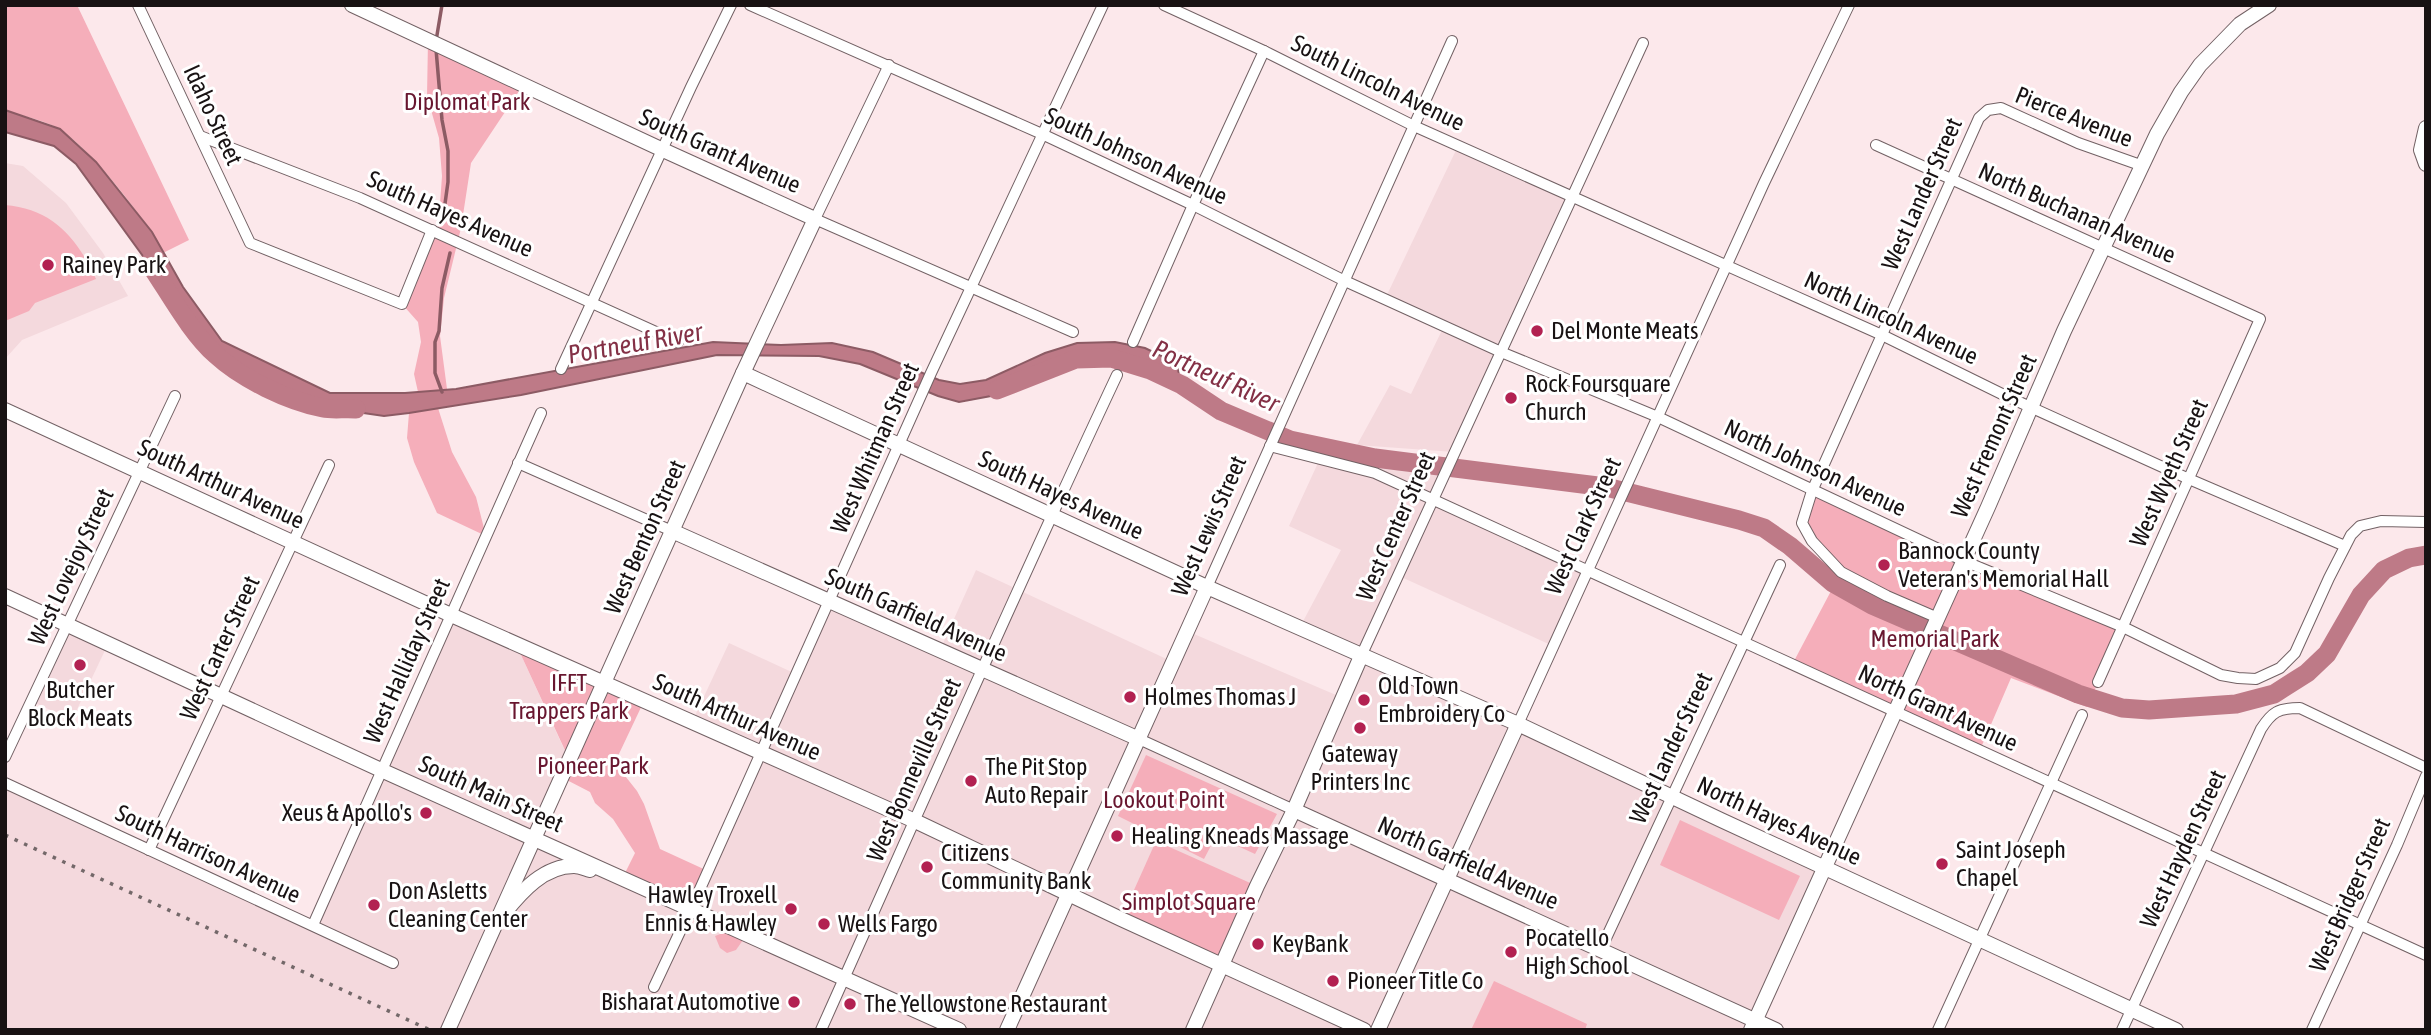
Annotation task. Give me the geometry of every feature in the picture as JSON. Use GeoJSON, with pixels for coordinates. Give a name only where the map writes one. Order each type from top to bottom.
{"type":"FeatureCollection","features":[{"type":"Feature","properties":{"kind":"street","name":"Idaho Street"},"geometry":{"type":"LineString","coordinates":[[138,5],[250,243],[402,304],[432,230]]}},
{"type":"Feature","properties":{"kind":"street","name":"South Grant Avenue"},"geometry":{"type":"LineString","coordinates":[[352,5],[815,219],[1073,331]]}},
{"type":"Feature","properties":{"kind":"street"},"geometry":{"type":"LineString","coordinates":[[561,369],[691,87],[732,5]]}},
{"type":"Feature","properties":{"kind":"street","name":"South Johnson Avenue"},"geometry":{"type":"LineString","coordinates":[[750,5],[1042,134],[1345,281],[1501,352]]}},
{"type":"Feature","properties":{"kind":"street","name":"West Whitman Street"},"geometry":{"type":"LineString","coordinates":[[654,987],[931,373],[1103,5]]}},
{"type":"Feature","properties":{"kind":"street","name":"South Lincoln Avenue"},"geometry":{"type":"LineString","coordinates":[[1164,5],[1264,51],[1414,126],[1573,198]]}},
{"type":"Feature","properties":{"kind":"street","name":"West Clark Street"},"geometry":{"type":"LineString","coordinates":[[1378,1030],[1587,570],[1849,5]]}},
{"type":"Feature","properties":{"kind":"street","name":"West Fremont Street"},"geometry":{"type":"LineString","coordinates":[[1753,1025],[2157,134],[2200,65],[2240,24],[2269,5]]}},
{"type":"Feature","properties":{"kind":"street","name":"West Lewis Street"},"geometry":{"type":"LineString","coordinates":[[1007,1030],[1452,41]]}},
{"type":"Feature","properties":{"kind":"street","name":"West Center Street"},"geometry":{"type":"LineString","coordinates":[[1193,1030],[1443,476],[1643,43]]}},
{"type":"Feature","properties":{"kind":"street"},"geometry":{"type":"LineString","coordinates":[[1133,342],[1264,51]]}},
{"type":"Feature","properties":{"kind":"street","name":"West Benton Street"},"geometry":{"type":"LineString","coordinates":[[448,1030],[759,338],[889,65]]}},
{"type":"Feature","properties":{"kind":"street","name":"Pierce Avenue"},"geometry":{"type":"LineString","coordinates":[[1988,110],[2001,108],[2078,143],[2143,166]]}},
{"type":"Feature","properties":{"kind":"street","name":"West Lander Street"},"geometry":{"type":"LineString","coordinates":[[1938,618],[1841,572],[1812,541],[1802,523],[1812,491],[1951,179],[1979,118],[1988,110]]}},
{"type":"Feature","properties":{"kind":"street"},"geometry":{"type":"LineString","coordinates":[[2426,128],[2421,150],[2426,164]]}},
{"type":"Feature","properties":{"kind":"street","name":"South Hayes Avenue"},"geometry":{"type":"LineString","coordinates":[[200,136],[360,198],[678,342]]}},
{"type":"Feature","properties":{"kind":"street","name":"North Buchanan Avenue"},"geometry":{"type":"LineString","coordinates":[[1876,145],[2260,319]]}},
{"type":"Feature","properties":{"kind":"street","name":"North Lincoln Avenue"},"geometry":{"type":"LineString","coordinates":[[1573,198],[1882,335],[2031,407],[2345,547]]}},
{"type":"Feature","properties":{"kind":"street","name":"West Wyeth Street"},"geometry":{"type":"LineString","coordinates":[[2098,682],[2260,319]]}},
{"type":"Feature","properties":{"kind":"street","name":"North Johnson Avenue"},"geometry":{"type":"LineString","coordinates":[[1501,352],[1658,417],[1964,561],[2123,627],[2221,675],[2238,678],[2267,675],[2280,668],[2295,653],[2345,547]]}},
{"type":"Feature","properties":{"kind":"street","name":"South Hayes Avenue"},"geometry":{"type":"LineString","coordinates":[[746,367],[899,445],[1207,587],[1362,654]]}},
{"type":"Feature","properties":{"kind":"street","name":"West Bonneville Street"},"geometry":{"type":"LineString","coordinates":[[821,1030],[1117,375]]}},
{"type":"Feature","properties":{"kind":"street","name":"West Lovejoy Street"},"geometry":{"type":"LineString","coordinates":[[5,757],[175,396]]}},
{"type":"Feature","properties":{"kind":"street","name":"South Arthur Avenue"},"geometry":{"type":"LineString","coordinates":[[5,410],[451,615],[915,821],[1364,1030]]}},
{"type":"Feature","properties":{"kind":"street","name":"West Halliday Street"},"geometry":{"type":"LineString","coordinates":[[313,925],[541,413]]}},
{"type":"Feature","properties":{"kind":"street"},"geometry":{"type":"LineString","coordinates":[[1270,446],[1375,473],[1433,500]]}},
{"type":"Feature","properties":{"kind":"street","name":"South Garfield Avenue"},"geometry":{"type":"LineString","coordinates":[[518,463],[1294,810]]}},
{"type":"Feature","properties":{"kind":"street","name":"West Carter Street"},"geometry":{"type":"LineString","coordinates":[[149,850],[330,465]]}},
{"type":"Feature","properties":{"kind":"street","name":"North Grant Avenue"},"geometry":{"type":"LineString","coordinates":[[1433,500],[2426,955]]}},
{"type":"Feature","properties":{"kind":"street"},"geometry":{"type":"LineString","coordinates":[[2345,547],[2360,526],[2381,521],[2426,522]]}},
{"type":"Feature","properties":{"kind":"street","name":"West Lander Street"},"geometry":{"type":"LineString","coordinates":[[1601,949],[1780,565]]}},
{"type":"Feature","properties":{"kind":"street","name":"South Main Street"},"geometry":{"type":"LineString","coordinates":[[5,596],[614,876],[845,976],[959,1030]]}},
{"type":"Feature","properties":{"kind":"street","name":"North Hayes Avenue"},"geometry":{"type":"LineString","coordinates":[[1362,654],[2176,1030]]}},
{"type":"Feature","properties":{"kind":"street","name":"West Hayden Street"},"geometry":{"type":"LineString","coordinates":[[2122,1030],[2270,715],[2286,708],[2300,708],[2426,768]]}},
{"type":"Feature","properties":{"kind":"street"},"geometry":{"type":"LineString","coordinates":[[1938,1030],[2082,715]]}},
{"type":"Feature","properties":{"kind":"street","name":"West Bridger Street"},"geometry":{"type":"LineString","coordinates":[[2312,1030],[2426,776]]}},
{"type":"Feature","properties":{"kind":"street","name":"South Harrison Avenue"},"geometry":{"type":"LineString","coordinates":[[5,783],[393,963]]}},
{"type":"Feature","properties":{"kind":"street","name":"North Garfield Avenue"},"geometry":{"type":"LineString","coordinates":[[1294,810],[1601,949],[1753,1025],[1776,1030]]}},
{"type":"Feature","properties":{"kind":"street"},"geometry":{"type":"LineString","coordinates":[[494,927],[530,884],[551,872],[574,866],[614,876]]}},
{"type":"Feature","properties":{"kind":"shaded area"},"geometry":{"type":"Polygon","coordinates":[[[5,110],[60,129],[96,162],[152,232],[183,287],[222,341],[330,393],[405,393],[456,389],[713,342],[781,345],[832,343],[873,352],[939,380],[960,384],[986,380],[1045,353],[1077,343],[1115,342],[1145,348],[1178,364],[1179,385],[1130,357],[1081,353],[1042,364],[1008,388],[991,396],[959,402],[860,364],[819,356],[717,355],[521,395],[409,413],[384,416],[329,408],[265,387],[209,347],[76,164],[54,146],[5,132],[5,110]]]}},
{"type":"Feature","properties":{"kind":"shaded area"},"geometry":{"type":"Polygon","coordinates":[[[1458,146],[1573,198],[1454,452],[1357,445],[1390,385],[1411,394],[1444,326],[1385,299],[1458,146]]]}},
{"type":"Feature","properties":{"kind":"shaded area"},"geometry":{"type":"Polygon","coordinates":[[[5,163],[23,166],[66,203],[103,253],[128,296],[22,340],[5,359],[5,163]]]}},
{"type":"Feature","properties":{"kind":"shaded area"},"geometry":{"type":"Polygon","coordinates":[[[1323,452],[1443,476],[1433,499],[1587,571],[1553,646],[1399,576],[1363,654],[1824,868],[1751,1030],[5,1030],[5,783],[312,925],[451,615],[516,644],[569,760],[534,837],[691,908],[761,753],[692,722],[729,643],[796,674],[829,601],[940,650],[976,570],[1173,662],[1187,631],[1343,698],[1362,654],[1300,627],[1341,550],[1289,526],[1323,452]]]}},
{"type":"Feature","properties":{"kind":"shaded area"},"geometry":{"type":"Polygon","coordinates":[[[67,624],[108,644],[72,720],[31,701],[67,624]]]}},
{"type":"Feature","properties":{"kind":"green space"},"geometry":{"type":"Polygon","coordinates":[[[5,5],[77,5],[189,240],[163,253],[118,187],[75,142],[50,124],[5,110],[5,5]]]}},
{"type":"Feature","properties":{"kind":"green space","name":"Diplomat Park"},"geometry":{"type":"Polygon","coordinates":[[[428,40],[523,85],[471,163],[461,228],[444,298],[440,336],[447,389],[418,392],[414,374],[421,342],[418,322],[402,304],[437,232],[439,218],[442,176],[439,138],[427,96],[428,40]]]}},
{"type":"Feature","properties":{"kind":"green space","name":"Rainey Park"},"geometry":{"type":"Polygon","coordinates":[[[5,205],[37,212],[50,219],[72,239],[96,279],[35,303],[29,311],[5,321],[5,205]]]}},
{"type":"Feature","properties":{"kind":"green space"},"geometry":{"type":"Polygon","coordinates":[[[438,408],[452,452],[476,497],[486,536],[437,513],[414,462],[407,438],[409,413],[438,408]]]}},
{"type":"Feature","properties":{"kind":"green space","name":"Memorial Park"},"geometry":{"type":"Polygon","coordinates":[[[1812,491],[2123,627],[2087,707],[2011,678],[1980,750],[1793,663],[1841,572],[1802,523],[1812,491]]]}},
{"type":"Feature","properties":{"kind":"green space","name":"Pioneer Park"},"geometry":{"type":"Polygon","coordinates":[[[516,644],[644,701],[618,756],[618,767],[644,804],[660,849],[708,871],[691,908],[622,879],[635,853],[613,819],[595,803],[590,792],[561,777],[569,759],[516,644]]]}},
{"type":"Feature","properties":{"kind":"green space","name":"Lookout Point"},"geometry":{"type":"Polygon","coordinates":[[[1146,755],[1277,814],[1255,854],[1216,836],[1204,859],[1118,816],[1146,755]]]}},
{"type":"Feature","properties":{"kind":"green space"},"geometry":{"type":"Polygon","coordinates":[[[1680,820],[1800,876],[1779,920],[1660,865],[1680,820]]]}},
{"type":"Feature","properties":{"kind":"green space","name":"Simplot Square"},"geometry":{"type":"Polygon","coordinates":[[[1156,841],[1257,886],[1221,964],[1121,919],[1156,841]]]}},
{"type":"Feature","properties":{"kind":"green space"},"geometry":{"type":"Polygon","coordinates":[[[728,931],[743,940],[736,950],[727,953],[720,948],[715,936],[728,931]]]}},
{"type":"Feature","properties":{"kind":"green space"},"geometry":{"type":"Polygon","coordinates":[[[1494,981],[1587,1024],[1585,1030],[1471,1030],[1494,981]]]}},
{"type":"Feature","properties":{"kind":"waterway"},"geometry":{"type":"LineString","coordinates":[[436,41],[442,5]]}},
{"type":"Feature","properties":{"kind":"waterway"},"geometry":{"type":"LineString","coordinates":[[436,49],[442,120],[448,151],[448,182],[443,218]]}},
{"type":"Feature","properties":{"kind":"waterway"},"geometry":{"type":"LineString","coordinates":[[442,392],[435,373],[435,342],[439,331],[442,288],[450,253]]}},
{"type":"Feature","properties":{"kind":"waterway","name":"Portneuf River"},"geometry":{"type":"LineString","coordinates":[[149,263],[197,335],[227,364],[266,388],[309,405],[327,409],[356,409]]}},
{"type":"Feature","properties":{"kind":"waterway","name":"Portneuf River"},"geometry":{"type":"LineString","coordinates":[[997,390],[1076,359],[1111,358],[1150,370],[1182,385],[1221,411],[1290,440],[1375,458],[1606,487],[1739,520],[1764,528],[1790,546],[1833,583],[1872,605],[2078,694],[2122,708],[2149,710],[2236,704],[2274,694],[2307,673],[2327,654],[2361,595],[2384,570],[2409,558],[2426,555]]}},
{"type":"Feature","properties":{"kind":"railway"},"geometry":{"type":"LineString","coordinates":[[5,835],[430,1030]]}},
{"type":"Feature","properties":{"kind":"place","name":"Rainey Park"},"geometry":{"type":"Point","coordinates":[48,265]}},
{"type":"Feature","properties":{"kind":"place","name":"Del Monte Meats"},"geometry":{"type":"Point","coordinates":[1537,331]}},
{"type":"Feature","properties":{"kind":"place","name":"Rock Foursquare Church"},"geometry":{"type":"Point","coordinates":[1511,398]}},
{"type":"Feature","properties":{"kind":"place","name":"Bannock County Veteran's Memorial Hall"},"geometry":{"type":"Point","coordinates":[1884,565]}},
{"type":"Feature","properties":{"kind":"place","name":"Butcher Block Meats"},"geometry":{"type":"Point","coordinates":[80,665]}},
{"type":"Feature","properties":{"kind":"place","name":"Holmes Thomas J"},"geometry":{"type":"Point","coordinates":[1130,697]}},
{"type":"Feature","properties":{"kind":"place","name":"Old Town Embroidery Co"},"geometry":{"type":"Point","coordinates":[1364,700]}},
{"type":"Feature","properties":{"kind":"place","name":"Gateway Printers Inc"},"geometry":{"type":"Point","coordinates":[1360,728]}},
{"type":"Feature","properties":{"kind":"place","name":"The Pit Stop Auto Repair"},"geometry":{"type":"Point","coordinates":[971,781]}},
{"type":"Feature","properties":{"kind":"place","name":"Xeus & Apollo's"},"geometry":{"type":"Point","coordinates":[426,813]}},
{"type":"Feature","properties":{"kind":"place","name":"Healing Kneads Massage"},"geometry":{"type":"Point","coordinates":[1117,836]}},
{"type":"Feature","properties":{"kind":"place","name":"Saint Joseph Chapel"},"geometry":{"type":"Point","coordinates":[1942,864]}},
{"type":"Feature","properties":{"kind":"place","name":"Citizens Community Bank"},"geometry":{"type":"Point","coordinates":[927,867]}},
{"type":"Feature","properties":{"kind":"place","name":"Don Asletts Cleaning Center"},"geometry":{"type":"Point","coordinates":[374,905]}},
{"type":"Feature","properties":{"kind":"place","name":"Hawley Troxell Ennis & Hawley"},"geometry":{"type":"Point","coordinates":[791,909]}},
{"type":"Feature","properties":{"kind":"place","name":"Wells Fargo"},"geometry":{"type":"Point","coordinates":[824,924]}},
{"type":"Feature","properties":{"kind":"place","name":"KeyBank"},"geometry":{"type":"Point","coordinates":[1258,944]}},
{"type":"Feature","properties":{"kind":"place","name":"Pocatello High School"},"geometry":{"type":"Point","coordinates":[1511,952]}},
{"type":"Feature","properties":{"kind":"place","name":"Pioneer Title Co"},"geometry":{"type":"Point","coordinates":[1333,981]}},
{"type":"Feature","properties":{"kind":"place","name":"Bisharat Automotive"},"geometry":{"type":"Point","coordinates":[794,1002]}},
{"type":"Feature","properties":{"kind":"place","name":"The Yellowstone Restaurant"},"geometry":{"type":"Point","coordinates":[850,1004]}},
{"type":"Feature","properties":{"kind":"park label","name":"IFFT Trappers Park"},"geometry":{"type":"Point","coordinates":[569,697]}}]}
